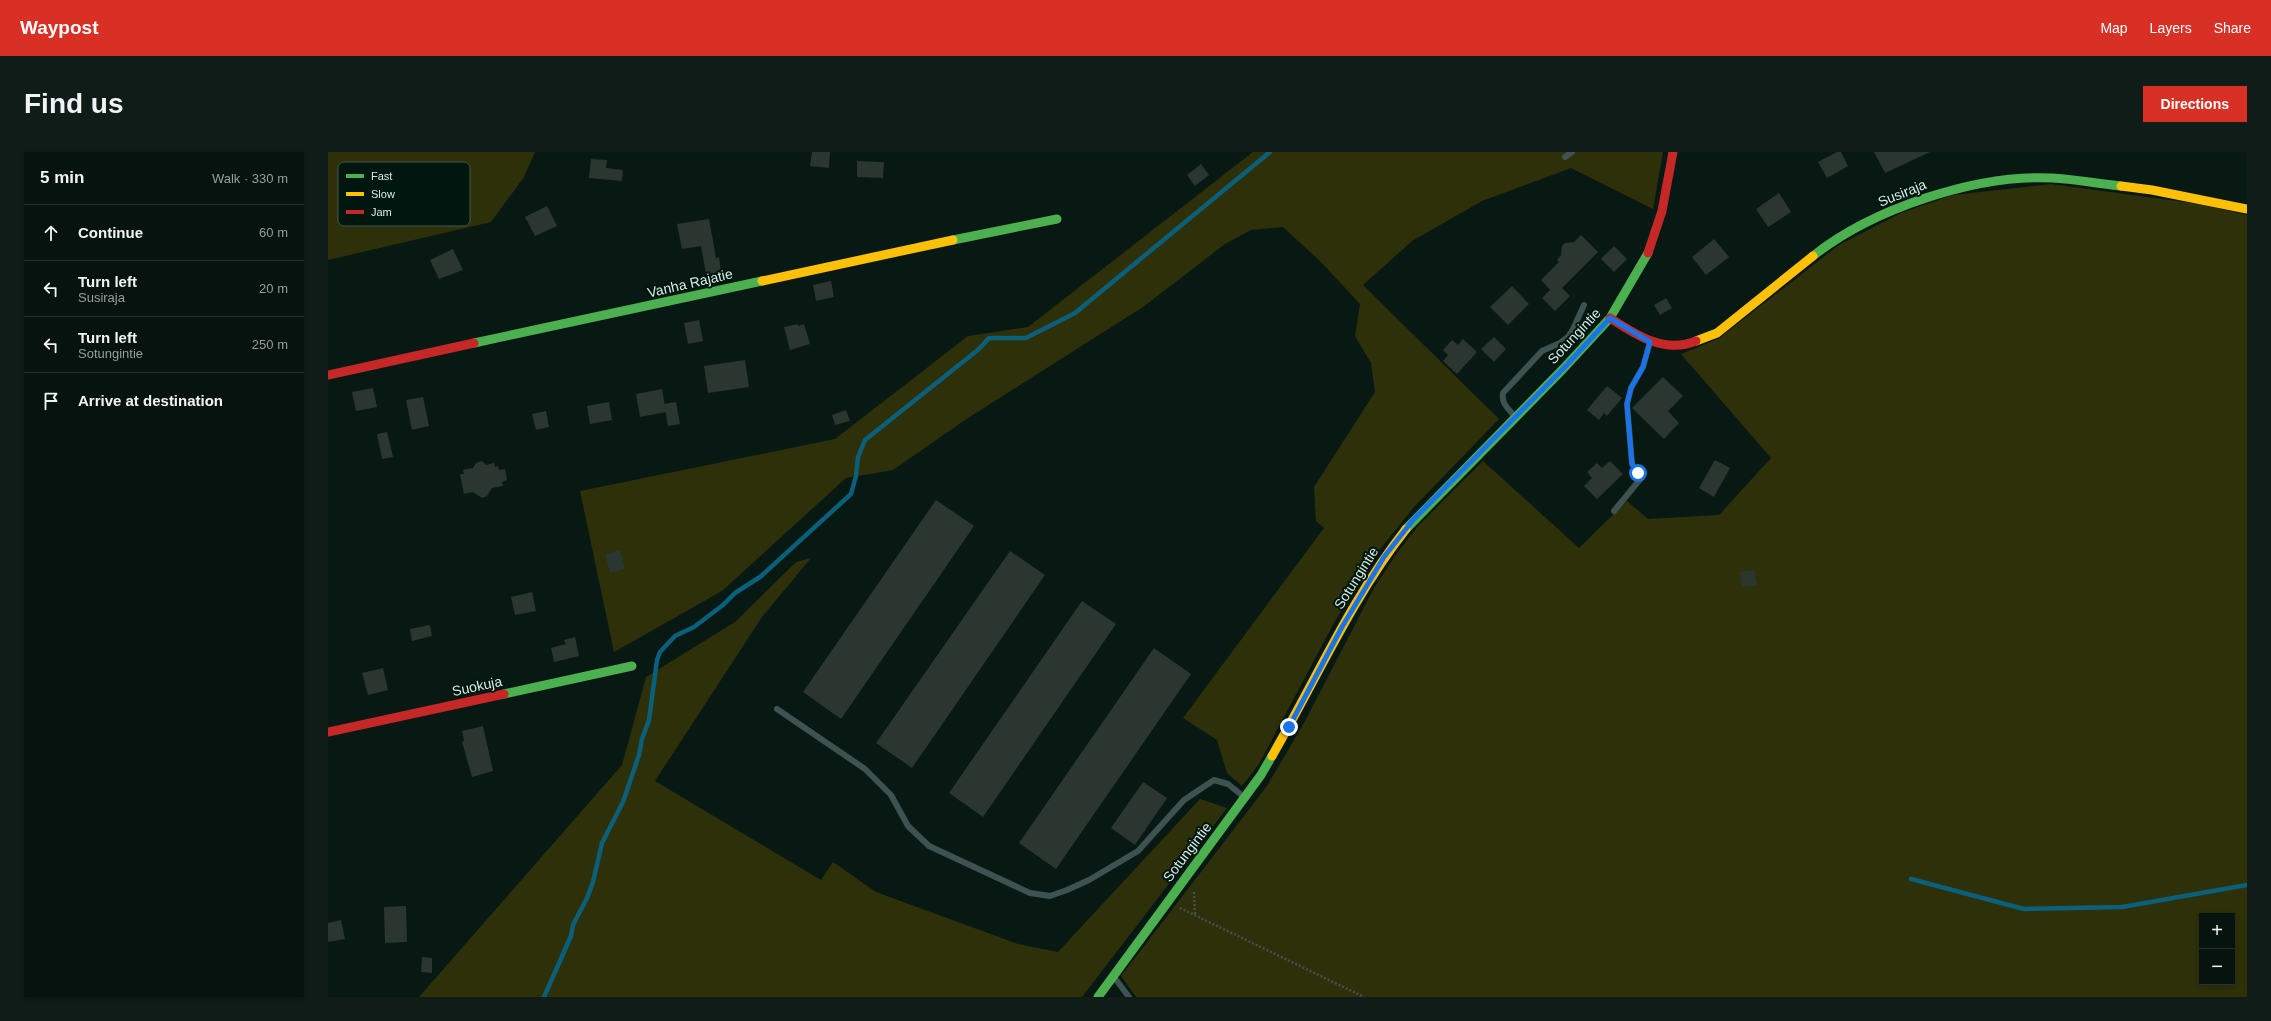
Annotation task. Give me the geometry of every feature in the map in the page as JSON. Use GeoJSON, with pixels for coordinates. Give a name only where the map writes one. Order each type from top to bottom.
{"type":"FeatureCollection","features":[{"type":"Feature","properties":{"kind":"street","name":"Sotungintie"},"geometry":{"type":"LineString","coordinates":[[1098,997],[1168,900],[1246,798],[1289,727],[1342,627],[1384,557],[1413,520],[1610,318],[1647,257],[1662,211],[1672,152]]}},
{"type":"Feature","properties":{"kind":"street","name":"Susiraja"},"geometry":{"type":"LineString","coordinates":[[1610,318],[1650,342],[1662,345],[1689,344],[1717,333],[1834,240],[1904,206],[1951,189],[2002,181],[2051,178],[2152,190],[2247,209]]}},
{"type":"Feature","properties":{"kind":"street","name":"Vanha Rajatie"},"geometry":{"type":"LineString","coordinates":[[328,376],[890,253],[1058,219]]}},
{"type":"Feature","properties":{"kind":"street","name":"Suokuja"},"geometry":{"type":"LineString","coordinates":[[328,732],[632,666]]}},
{"type":"Feature","properties":{"kind":"lane"},"geometry":{"type":"LineString","coordinates":[[1565,157],[1572,152]]}},
{"type":"Feature","properties":{"kind":"lane"},"geometry":{"type":"LineString","coordinates":[[1515,417],[1505,405],[1502,399],[1503,393],[1542,351],[1560,343],[1568,337],[1574,330],[1584,305]]}},
{"type":"Feature","properties":{"kind":"lane"},"geometry":{"type":"LineString","coordinates":[[1614,510],[1642,477],[1632,464],[1627,404],[1631,388],[1643,367],[1650,342]]}},
{"type":"Feature","properties":{"kind":"lane"},"geometry":{"type":"LineString","coordinates":[[777,709],[865,769],[891,795],[908,826],[929,846],[1030,893],[1050,896],[1067,890],[1089,880],[1138,851],[1184,800],[1214,780],[1228,784],[1246,798]]}},
{"type":"Feature","properties":{"kind":"lane"},"geometry":{"type":"LineString","coordinates":[[1114,975],[1129,997]]}},
{"type":"Feature","properties":{"kind":"path"},"geometry":{"type":"LineString","coordinates":[[1183,880],[1194,892],[1195,916]]}},
{"type":"Feature","properties":{"kind":"path"},"geometry":{"type":"LineString","coordinates":[[1168,900],[1195,916],[1364,997]]}},
{"type":"Feature","properties":{"kind":"green space"},"geometry":{"type":"Polygon","coordinates":[[[328,152],[535,152],[524,177],[491,222],[328,260],[328,152]]]}},
{"type":"Feature","properties":{"kind":"green space"},"geometry":{"type":"Polygon","coordinates":[[[1253,152],[1663,152],[1653,209],[1571,168],[1482,201],[1412,241],[1363,285],[1499,419],[1413,508],[1377,553],[1335,621],[1259,764],[1242,786],[1227,773],[1217,740],[1183,718],[1324,528],[1316,521],[1314,487],[1375,392],[1371,363],[1355,336],[1360,304],[1321,262],[1283,227],[1251,230],[1225,244],[1143,307],[965,420],[893,470],[846,478],[722,591],[614,652],[580,491],[835,439],[968,336],[1028,327],[1253,152]]]}},
{"type":"Feature","properties":{"kind":"green space"},"geometry":{"type":"Polygon","coordinates":[[[2051,184],[2199,204],[2247,215],[2247,997],[1136,997],[1121,976],[1267,786],[1305,721],[1374,588],[1397,553],[1418,526],[1483,461],[1579,548],[1627,501],[1648,519],[1719,515],[1771,458],[1681,354],[1718,339],[1839,245],[1901,213],[1953,195],[2051,184]]]}},
{"type":"Feature","properties":{"kind":"green space"},"geometry":{"type":"Polygon","coordinates":[[[811,558],[762,617],[655,781],[821,880],[833,862],[876,892],[1018,944],[1058,952],[1200,799],[1227,808],[1082,997],[419,997],[622,765],[646,677],[735,622],[796,562],[811,558]]]}},
{"type":"Feature","properties":{"kind":"building"},"geometry":{"type":"Polygon","coordinates":[[[812,152],[830,152],[829,168],[810,166],[812,152]]]}},
{"type":"Feature","properties":{"kind":"building"},"geometry":{"type":"Polygon","coordinates":[[[1837,152],[1841,152],[1848,166],[1827,178],[1818,162],[1837,152]]]}},
{"type":"Feature","properties":{"kind":"building"},"geometry":{"type":"Polygon","coordinates":[[[1874,152],[1930,152],[1885,173],[1874,152]]]}},
{"type":"Feature","properties":{"kind":"building"},"geometry":{"type":"Polygon","coordinates":[[[591,159],[607,160],[606,168],[623,170],[622,181],[589,178],[591,159]]]}},
{"type":"Feature","properties":{"kind":"building"},"geometry":{"type":"Polygon","coordinates":[[[857,161],[884,162],[883,178],[857,177],[857,161]]]}},
{"type":"Feature","properties":{"kind":"building"},"geometry":{"type":"Polygon","coordinates":[[[1201,164],[1209,175],[1195,186],[1187,175],[1201,164]]]}},
{"type":"Feature","properties":{"kind":"building"},"geometry":{"type":"Polygon","coordinates":[[[1779,193],[1791,212],[1768,227],[1756,209],[1779,193]]]}},
{"type":"Feature","properties":{"kind":"building"},"geometry":{"type":"Polygon","coordinates":[[[547,206],[557,226],[535,236],[525,217],[547,206]]]}},
{"type":"Feature","properties":{"kind":"building"},"geometry":{"type":"Polygon","coordinates":[[[709,219],[716,258],[719,257],[721,272],[706,274],[701,246],[682,249],[677,224],[709,219]]]}},
{"type":"Feature","properties":{"kind":"building"},"geometry":{"type":"Polygon","coordinates":[[[1581,235],[1598,252],[1562,288],[1570,296],[1555,311],[1542,298],[1550,290],[1541,280],[1559,262],[1557,260],[1561,255],[1562,246],[1565,243],[1574,242],[1581,235]]]}},
{"type":"Feature","properties":{"kind":"building"},"geometry":{"type":"Polygon","coordinates":[[[1714,239],[1729,257],[1706,275],[1692,257],[1714,239]]]}},
{"type":"Feature","properties":{"kind":"building"},"geometry":{"type":"Polygon","coordinates":[[[1614,246],[1627,259],[1614,272],[1601,259],[1614,246]]]}},
{"type":"Feature","properties":{"kind":"building"},"geometry":{"type":"Polygon","coordinates":[[[453,249],[463,270],[439,279],[430,260],[453,249]]]}},
{"type":"Feature","properties":{"kind":"building"},"geometry":{"type":"Polygon","coordinates":[[[831,281],[834,297],[816,301],[813,285],[831,281]]]}},
{"type":"Feature","properties":{"kind":"building"},"geometry":{"type":"Polygon","coordinates":[[[1512,286],[1529,304],[1508,325],[1490,307],[1512,286]]]}},
{"type":"Feature","properties":{"kind":"building"},"geometry":{"type":"Polygon","coordinates":[[[1666,298],[1672,308],[1660,315],[1654,305],[1666,298]]]}},
{"type":"Feature","properties":{"kind":"building"},"geometry":{"type":"Polygon","coordinates":[[[699,320],[703,341],[688,344],[684,323],[699,320]]]}},
{"type":"Feature","properties":{"kind":"building"},"geometry":{"type":"Polygon","coordinates":[[[798,324],[798,326],[804,324],[810,344],[790,350],[784,327],[798,324]]]}},
{"type":"Feature","properties":{"kind":"building"},"geometry":{"type":"Polygon","coordinates":[[[1494,337],[1506,349],[1494,362],[1481,349],[1494,337]]]}},
{"type":"Feature","properties":{"kind":"building"},"geometry":{"type":"Polygon","coordinates":[[[1463,339],[1477,352],[1457,374],[1443,361],[1448,355],[1443,350],[1452,340],[1458,345],[1463,339]]]}},
{"type":"Feature","properties":{"kind":"building"},"geometry":{"type":"Polygon","coordinates":[[[745,360],[749,387],[708,393],[704,366],[745,360]]]}},
{"type":"Feature","properties":{"kind":"building"},"geometry":{"type":"Polygon","coordinates":[[[1663,377],[1683,396],[1668,411],[1679,423],[1664,439],[1632,408],[1663,377]]]}},
{"type":"Feature","properties":{"kind":"building"},"geometry":{"type":"Polygon","coordinates":[[[1607,386],[1622,398],[1607,416],[1604,413],[1599,420],[1587,410],[1607,386]]]}},
{"type":"Feature","properties":{"kind":"building"},"geometry":{"type":"Polygon","coordinates":[[[373,388],[377,407],[356,411],[352,392],[373,388]]]}},
{"type":"Feature","properties":{"kind":"building"},"geometry":{"type":"Polygon","coordinates":[[[662,389],[666,412],[640,417],[636,394],[662,389]]]}},
{"type":"Feature","properties":{"kind":"building"},"geometry":{"type":"Polygon","coordinates":[[[423,397],[429,426],[412,430],[406,400],[423,397]]]}},
{"type":"Feature","properties":{"kind":"building"},"geometry":{"type":"Polygon","coordinates":[[[609,402],[612,420],[590,424],[587,406],[609,402]]]}},
{"type":"Feature","properties":{"kind":"building"},"geometry":{"type":"Polygon","coordinates":[[[676,402],[680,424],[668,426],[664,404],[676,402]]]}},
{"type":"Feature","properties":{"kind":"building"},"geometry":{"type":"Polygon","coordinates":[[[846,410],[850,421],[835,425],[832,415],[846,410]]]}},
{"type":"Feature","properties":{"kind":"building"},"geometry":{"type":"Polygon","coordinates":[[[546,411],[549,427],[536,430],[532,414],[546,411]]]}},
{"type":"Feature","properties":{"kind":"building"},"geometry":{"type":"Polygon","coordinates":[[[387,432],[393,457],[382,459],[377,434],[387,432]]]}},
{"type":"Feature","properties":{"kind":"building"},"geometry":{"type":"Polygon","coordinates":[[[1715,460],[1730,468],[1714,497],[1699,488],[1715,460]]]}},
{"type":"Feature","properties":{"kind":"building"},"geometry":{"type":"Polygon","coordinates":[[[482,461],[486,465],[494,463],[495,467],[498,466],[499,470],[505,469],[507,480],[502,482],[503,486],[492,488],[487,496],[482,498],[473,492],[464,494],[460,474],[464,474],[463,470],[473,468],[476,463],[482,461]]]}},
{"type":"Feature","properties":{"kind":"building"},"geometry":{"type":"Polygon","coordinates":[[[1610,461],[1623,474],[1597,499],[1584,486],[1592,478],[1587,472],[1597,463],[1602,468],[1610,461]]]}},
{"type":"Feature","properties":{"kind":"building"},"geometry":{"type":"Polygon","coordinates":[[[936,500],[974,526],[841,719],[803,692],[936,500]]]}},
{"type":"Feature","properties":{"kind":"building"},"geometry":{"type":"Polygon","coordinates":[[[620,550],[625,569],[610,573],[605,554],[620,550]]]}},
{"type":"Feature","properties":{"kind":"building"},"geometry":{"type":"Polygon","coordinates":[[[1010,551],[1045,575],[912,768],[876,743],[1010,551]]]}},
{"type":"Feature","properties":{"kind":"building"},"geometry":{"type":"Polygon","coordinates":[[[1754,570],[1757,585],[1742,587],[1740,572],[1754,570]]]}},
{"type":"Feature","properties":{"kind":"building"},"geometry":{"type":"Polygon","coordinates":[[[532,592],[536,611],[515,615],[511,597],[532,592]]]}},
{"type":"Feature","properties":{"kind":"building"},"geometry":{"type":"Polygon","coordinates":[[[1082,601],[1116,624],[983,817],[949,793],[1082,601]]]}},
{"type":"Feature","properties":{"kind":"building"},"geometry":{"type":"Polygon","coordinates":[[[430,625],[432,636],[412,641],[410,629],[430,625]]]}},
{"type":"Feature","properties":{"kind":"building"},"geometry":{"type":"Polygon","coordinates":[[[575,637],[579,656],[554,662],[551,648],[566,644],[564,640],[575,637]]]}},
{"type":"Feature","properties":{"kind":"building"},"geometry":{"type":"Polygon","coordinates":[[[1154,648],[1191,674],[1056,869],[1019,843],[1154,648]]]}},
{"type":"Feature","properties":{"kind":"building"},"geometry":{"type":"Polygon","coordinates":[[[383,668],[388,690],[368,695],[362,673],[383,668]]]}},
{"type":"Feature","properties":{"kind":"building"},"geometry":{"type":"Polygon","coordinates":[[[483,726],[493,771],[472,777],[462,742],[464,741],[462,731],[483,726]]]}},
{"type":"Feature","properties":{"kind":"building"},"geometry":{"type":"Polygon","coordinates":[[[1143,782],[1167,798],[1135,845],[1111,828],[1143,782]]]}},
{"type":"Feature","properties":{"kind":"building"},"geometry":{"type":"Polygon","coordinates":[[[406,906],[407,942],[385,943],[384,907],[406,906]]]}},
{"type":"Feature","properties":{"kind":"building"},"geometry":{"type":"Polygon","coordinates":[[[341,920],[345,939],[328,942],[328,923],[341,920]]]}},
{"type":"Feature","properties":{"kind":"building"},"geometry":{"type":"Polygon","coordinates":[[[422,957],[432,958],[432,973],[421,972],[422,957]]]}},
{"type":"Feature","properties":{"kind":"waterway"},"geometry":{"type":"LineString","coordinates":[[544,997],[571,936],[573,925],[587,898],[593,882],[602,843],[623,802],[639,755],[642,739],[649,720],[657,660],[660,652],[675,636],[694,627],[723,605],[735,593],[760,577],[851,494],[856,476],[858,457],[865,440],[979,349],[989,338],[1026,338],[1075,313],[1270,152]]}},
{"type":"Feature","properties":{"kind":"waterway"},"geometry":{"type":"LineString","coordinates":[[1911,879],[2024,909],[2122,907],[2247,885]]}},
{"type":"Feature","properties":{"kind":"traffic: fast"},"geometry":{"type":"LineString","coordinates":[[1813,256],[1837,239],[1865,223],[1926,198],[1959,189],[1991,182],[2022,178],[2052,178],[2121,186]]}},
{"type":"Feature","properties":{"kind":"traffic: fast"},"geometry":{"type":"LineString","coordinates":[[953,240],[1057,219]]}},
{"type":"Feature","properties":{"kind":"traffic: fast"},"geometry":{"type":"LineString","coordinates":[[1406,529],[1563,369],[1610,318],[1648,253]]}},
{"type":"Feature","properties":{"kind":"traffic: fast"},"geometry":{"type":"LineString","coordinates":[[474,343],[762,281]]}},
{"type":"Feature","properties":{"kind":"traffic: fast"},"geometry":{"type":"LineString","coordinates":[[504,694],[632,666]]}},
{"type":"Feature","properties":{"kind":"traffic: fast"},"geometry":{"type":"LineString","coordinates":[[1098,997],[1261,775],[1272,756]]}},
{"type":"Feature","properties":{"kind":"traffic: slow"},"geometry":{"type":"LineString","coordinates":[[2121,186],[2152,190],[2247,209]]}},
{"type":"Feature","properties":{"kind":"traffic: slow"},"geometry":{"type":"LineString","coordinates":[[762,281],[953,240]]}},
{"type":"Feature","properties":{"kind":"traffic: slow"},"geometry":{"type":"LineString","coordinates":[[1696,341],[1717,333],[1813,256]]}},
{"type":"Feature","properties":{"kind":"traffic: slow"},"geometry":{"type":"LineString","coordinates":[[1272,756],[1368,583],[1406,529]]}},
{"type":"Feature","properties":{"kind":"traffic: jam"},"geometry":{"type":"LineString","coordinates":[[1648,253],[1662,211],[1673,152]]}},
{"type":"Feature","properties":{"kind":"traffic: jam"},"geometry":{"type":"LineString","coordinates":[[1610,318],[1630,331],[1651,341],[1662,344],[1673,345],[1696,341]]}},
{"type":"Feature","properties":{"kind":"traffic: jam"},"geometry":{"type":"LineString","coordinates":[[328,375],[474,343]]}},
{"type":"Feature","properties":{"kind":"traffic: jam"},"geometry":{"type":"LineString","coordinates":[[328,732],[504,694]]}},
{"type":"Feature","properties":{"kind":"route"},"geometry":{"type":"LineString","coordinates":[[1289,727],[1342,627],[1384,557],[1413,520],[1563,369],[1610,318],[1639,337],[1650,342],[1643,367],[1631,388],[1627,404],[1632,464],[1638,473]]}}]}
